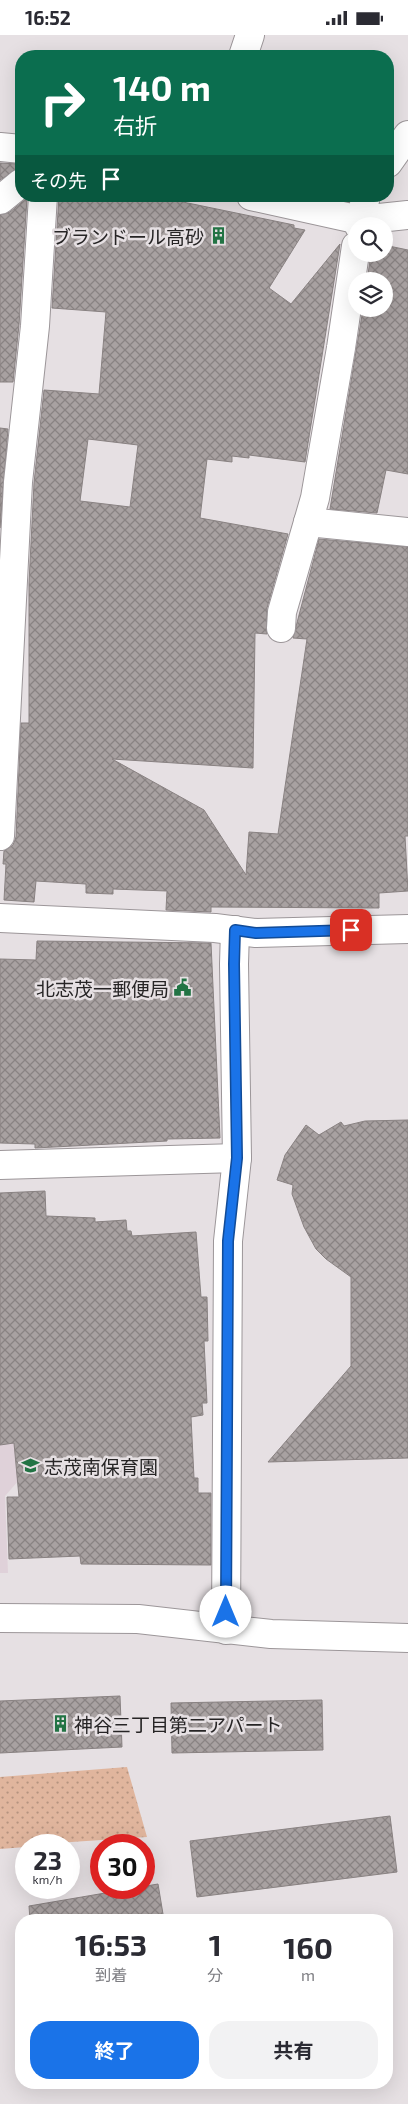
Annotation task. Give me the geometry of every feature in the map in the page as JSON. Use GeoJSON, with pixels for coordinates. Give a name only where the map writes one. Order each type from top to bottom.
{"type":"FeatureCollection","features":[{"type":"Feature","properties":{"kind":"street"},"geometry":{"type":"LineString","coordinates":[[245,50],[250,35]]}},
{"type":"Feature","properties":{"kind":"street"},"geometry":{"type":"LineString","coordinates":[[394,155],[408,135]]}},
{"type":"Feature","properties":{"kind":"street"},"geometry":{"type":"LineString","coordinates":[[0,147],[15,148]]}},
{"type":"Feature","properties":{"kind":"street"},"geometry":{"type":"LineString","coordinates":[[0,200],[15,188]]}},
{"type":"Feature","properties":{"kind":"street"},"geometry":{"type":"LineString","coordinates":[[0,836],[18,482],[36,326],[42,202]]}},
{"type":"Feature","properties":{"kind":"street"},"geometry":{"type":"LineString","coordinates":[[276,202],[348,219]]}},
{"type":"Feature","properties":{"kind":"street"},"geometry":{"type":"LineString","coordinates":[[393,217],[408,215]]}},
{"type":"Feature","properties":{"kind":"street"},"geometry":{"type":"LineString","coordinates":[[281,628],[282,612],[308,522],[341,348],[354,262]]}},
{"type":"Feature","properties":{"kind":"street"},"geometry":{"type":"LineString","coordinates":[[308,522],[408,532]]}},
{"type":"Feature","properties":{"kind":"street"},"geometry":{"type":"LineString","coordinates":[[0,918],[235,930],[256,933],[408,929]]}},
{"type":"Feature","properties":{"kind":"street"},"geometry":{"type":"LineString","coordinates":[[226,1630],[228,1241],[237,1158],[235,930]]}},
{"type":"Feature","properties":{"kind":"street"},"geometry":{"type":"LineString","coordinates":[[0,1165],[237,1158]]}},
{"type":"Feature","properties":{"kind":"street"},"geometry":{"type":"LineString","coordinates":[[0,1618],[138,1619],[271,1634],[408,1638]]}},
{"type":"Feature","properties":{"kind":"shaded area"},"geometry":{"type":"Polygon","coordinates":[[[0,1365],[26,1472],[5,1496],[8,1573],[0,1573],[0,1365]]]}},
{"type":"Feature","properties":{"kind":"shaded area"},"geometry":{"type":"Polygon","coordinates":[[[127,1767],[146,1834],[90,1834],[90,1841],[80,1841],[80,1834],[15,1834],[15,1848],[0,1849],[0,1777],[127,1767]]]}},
{"type":"Feature","properties":{"kind":"building"},"geometry":{"type":"Polygon","coordinates":[[[0,163],[15,164],[15,171],[0,180],[0,163]]]}},
{"type":"Feature","properties":{"kind":"building"},"geometry":{"type":"Polygon","coordinates":[[[22,202],[27,202],[19,325],[13,382],[0,382],[0,215],[10,212],[22,202]]]}},
{"type":"Feature","properties":{"kind":"building"},"geometry":{"type":"Polygon","coordinates":[[[59,202],[183,202],[294,225],[294,228],[305,230],[269,288],[291,304],[340,244],[305,462],[249,455],[249,458],[232,456],[232,462],[207,459],[200,518],[288,534],[267,608],[267,634],[255,633],[253,768],[112,759],[204,810],[246,875],[249,832],[278,834],[307,639],[293,638],[319,539],[408,547],[408,836],[405,836],[408,891],[379,893],[379,908],[211,907],[211,912],[166,910],[167,891],[113,889],[113,894],[86,893],[86,884],[36,881],[34,902],[4,900],[6,864],[3,864],[4,851],[13,845],[16,837],[21,723],[29,723],[29,583],[34,483],[44,390],[99,394],[106,312],[52,308],[59,202]],[[88,439],[80,501],[130,507],[138,445],[88,439]]]}},
{"type":"Feature","properties":{"kind":"building"},"geometry":{"type":"Polygon","coordinates":[[[393,247],[408,250],[408,474],[386,470],[377,513],[330,509],[362,317],[393,317],[393,272],[368,272],[370,262],[393,262],[393,247]]]}},
{"type":"Feature","properties":{"kind":"building"},"geometry":{"type":"Polygon","coordinates":[[[0,428],[8,429],[0,528],[0,428]]]}},
{"type":"Feature","properties":{"kind":"building"},"geometry":{"type":"Polygon","coordinates":[[[37,941],[211,943],[220,1138],[167,1139],[167,1141],[35,1148],[35,1144],[0,1143],[0,959],[36,960],[37,941]]]}},
{"type":"Feature","properties":{"kind":"building"},"geometry":{"type":"Polygon","coordinates":[[[408,1120],[408,1458],[268,1462],[351,1366],[351,1277],[326,1259],[316,1249],[304,1227],[292,1194],[293,1185],[277,1180],[285,1155],[306,1125],[319,1135],[341,1122],[344,1126],[365,1121],[408,1120]]]}},
{"type":"Feature","properties":{"kind":"building"},"geometry":{"type":"Polygon","coordinates":[[[45,1191],[46,1216],[95,1218],[95,1222],[126,1220],[127,1231],[131,1231],[132,1236],[196,1232],[201,1297],[207,1297],[208,1341],[204,1341],[207,1403],[202,1403],[203,1415],[191,1417],[194,1478],[198,1478],[198,1493],[211,1493],[211,1565],[81,1564],[80,1556],[9,1559],[7,1497],[19,1497],[14,1443],[0,1445],[0,1193],[45,1191]]]}},
{"type":"Feature","properties":{"kind":"building","name":"神谷三丁目第二アパート"},"geometry":{"type":"Polygon","coordinates":[[[120,1696],[122,1747],[0,1753],[0,1701],[120,1696]]]}},
{"type":"Feature","properties":{"kind":"building"},"geometry":{"type":"Polygon","coordinates":[[[322,1700],[323,1750],[172,1753],[171,1703],[322,1700]]]}},
{"type":"Feature","properties":{"kind":"building"},"geometry":{"type":"Polygon","coordinates":[[[390,1816],[397,1872],[197,1897],[190,1841],[390,1816]]]}},
{"type":"Feature","properties":{"kind":"building"},"geometry":{"type":"Polygon","coordinates":[[[158,1884],[163,1914],[30,1914],[29,1906],[80,1899],[80,1897],[90,1896],[90,1899],[155,1899],[155,1885],[158,1884]]]}},
{"type":"Feature","properties":{"kind":"place","name":"ブランドール高砂"},"geometry":{"type":"Point","coordinates":[218,236]}},
{"type":"Feature","properties":{"kind":"place","name":"北志茂一郵便局"},"geometry":{"type":"Point","coordinates":[183,988]}},
{"type":"Feature","properties":{"kind":"place","name":"志茂南保育園"},"geometry":{"type":"Point","coordinates":[30,1466]}},
{"type":"Feature","properties":{"kind":"place","name":"神谷三丁目第二アパート"},"geometry":{"type":"Point","coordinates":[60,1724]}},
{"type":"Feature","properties":{"kind":"route"},"geometry":{"type":"LineString","coordinates":[[226,1612],[228,1241],[237,1158],[235,930],[256,933],[351,930]]}}]}
